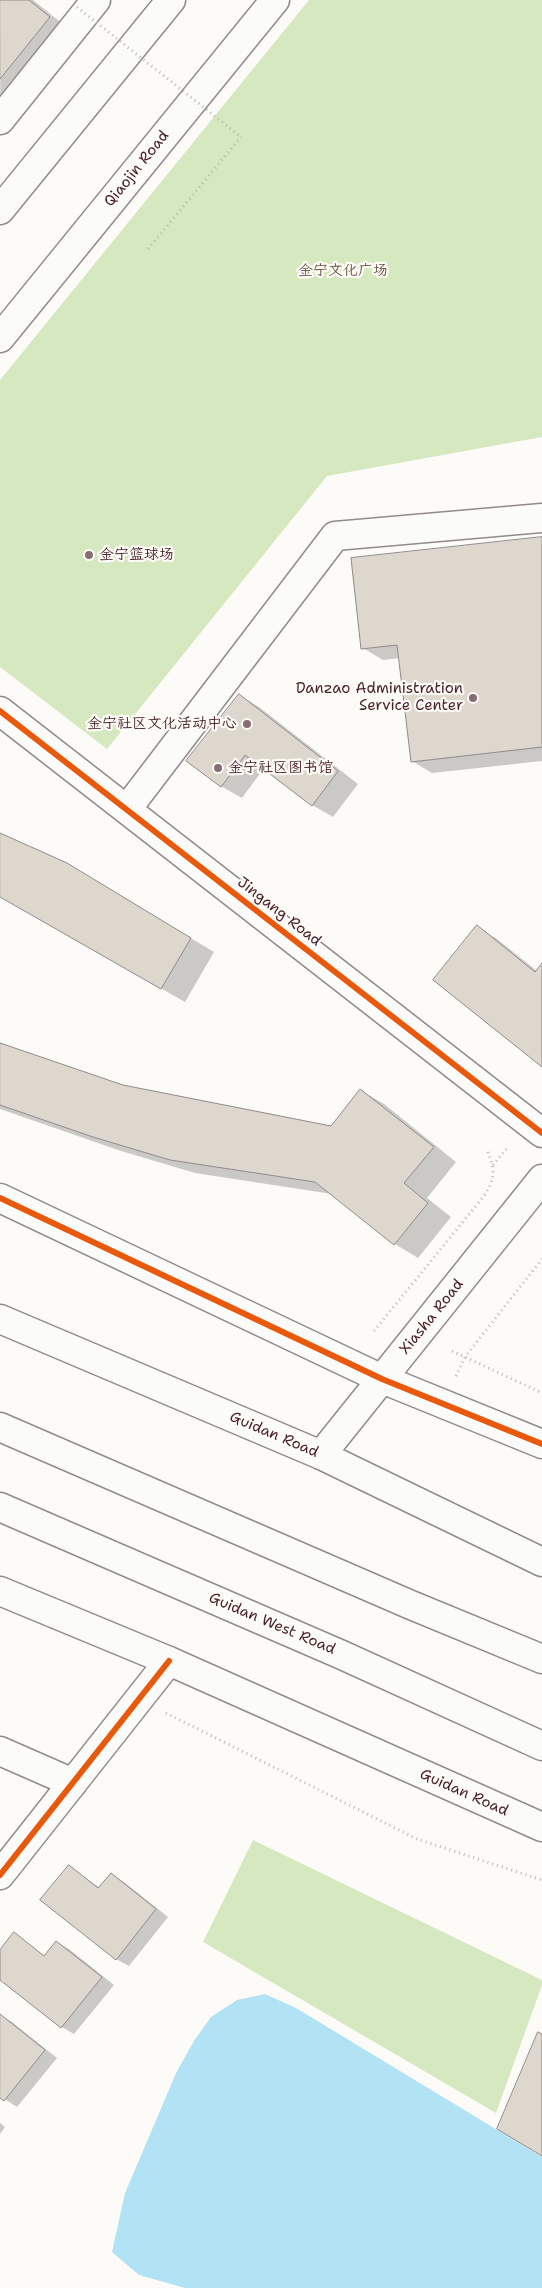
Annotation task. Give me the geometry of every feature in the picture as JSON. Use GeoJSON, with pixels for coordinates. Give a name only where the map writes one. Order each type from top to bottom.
{"type":"FeatureCollection","features":[{"type":"Feature","properties":{"kind":"main road"},"geometry":{"type":"LineString","coordinates":[[0,210],[172,0]]}},
{"type":"Feature","properties":{"kind":"main road","name":"Qiaojin Road"},"geometry":{"type":"LineString","coordinates":[[0,338],[275,0]]}},
{"type":"Feature","properties":{"kind":"main road"},"geometry":{"type":"LineString","coordinates":[[0,120],[86,4]]}},
{"type":"Feature","properties":{"kind":"main road"},"geometry":{"type":"LineString","coordinates":[[127,809],[335,536],[542,518]]}},
{"type":"Feature","properties":{"kind":"main road","name":"Jingang Road"},"geometry":{"type":"LineString","coordinates":[[0,711],[542,1132]]}},
{"type":"Feature","properties":{"kind":"main road","name":"Xiasha Road"},"geometry":{"type":"LineString","coordinates":[[321,1455],[542,1178]]}},
{"type":"Feature","properties":{"kind":"main road"},"geometry":{"type":"LineString","coordinates":[[0,1198],[382,1379],[542,1444]]}},
{"type":"Feature","properties":{"kind":"main road","name":"Guidan Road"},"geometry":{"type":"LineString","coordinates":[[0,1319],[321,1455],[542,1562]]}},
{"type":"Feature","properties":{"kind":"main road"},"geometry":{"type":"LineString","coordinates":[[0,1427],[411,1605],[542,1659]]}},
{"type":"Feature","properties":{"kind":"main road","name":"Guidan West Road"},"geometry":{"type":"LineString","coordinates":[[0,1507],[342,1655],[542,1746]]}},
{"type":"Feature","properties":{"kind":"main road","name":"Guidan Road"},"geometry":{"type":"LineString","coordinates":[[0,1591],[169,1661],[542,1827]]}},
{"type":"Feature","properties":{"kind":"main road"},"geometry":{"type":"LineString","coordinates":[[0,1875],[169,1661]]}},
{"type":"Feature","properties":{"kind":"main road"},"geometry":{"type":"LineString","coordinates":[[0,1751],[73,1783]]}},
{"type":"Feature","properties":{"kind":"path"},"geometry":{"type":"LineString","coordinates":[[86,4],[241,137],[148,249]]}},
{"type":"Feature","properties":{"kind":"path"},"geometry":{"type":"LineString","coordinates":[[493,1165],[510,1146]]}},
{"type":"Feature","properties":{"kind":"path"},"geometry":{"type":"LineString","coordinates":[[374,1331],[484,1196],[493,1181],[493,1165],[487,1150]]}},
{"type":"Feature","properties":{"kind":"path"},"geometry":{"type":"LineString","coordinates":[[456,1377],[465,1357],[542,1260]]}},
{"type":"Feature","properties":{"kind":"path"},"geometry":{"type":"LineString","coordinates":[[452,1351],[542,1393]]}},
{"type":"Feature","properties":{"kind":"path"},"geometry":{"type":"LineString","coordinates":[[158,1709],[417,1839],[542,1880]]}},
{"type":"Feature","properties":{"kind":"green space","name":"金宁文化广场"},"geometry":{"type":"Polygon","coordinates":[[[309,0],[542,0],[542,437],[327,476],[107,749],[0,667],[0,380],[309,0]]]}},
{"type":"Feature","properties":{"kind":"green space"},"geometry":{"type":"Polygon","coordinates":[[[253,1840],[542,1980],[542,1985],[496,2113],[203,1942],[253,1840]]]}},
{"type":"Feature","properties":{"kind":"water"},"geometry":{"type":"Polygon","coordinates":[[[265,1994],[296,2008],[542,2157],[542,2288],[185,2288],[139,2275],[112,2252],[125,2193],[177,2071],[194,2041],[211,2017],[237,2000],[265,1994]]]}},
{"type":"Feature","properties":{"kind":"building"},"geometry":{"type":"Polygon","coordinates":[[[0,0],[29,0],[50,17],[0,79],[0,0]]]}},
{"type":"Feature","properties":{"kind":"building","name":"Danzao Administration Service Center"},"geometry":{"type":"Polygon","coordinates":[[[542,537],[542,747],[411,762],[397,645],[361,649],[351,558],[542,537]]]}},
{"type":"Feature","properties":{"kind":"building","name":"金宁社区文化活动中心"},"geometry":{"type":"Polygon","coordinates":[[[239,694],[338,771],[312,806],[245,755],[221,787],[186,761],[239,694]]]}},
{"type":"Feature","properties":{"kind":"building"},"geometry":{"type":"Polygon","coordinates":[[[0,833],[67,863],[191,938],[161,989],[0,897],[0,833]]]}},
{"type":"Feature","properties":{"kind":"building"},"geometry":{"type":"Polygon","coordinates":[[[477,925],[535,972],[542,963],[542,1067],[433,980],[477,925]]]}},
{"type":"Feature","properties":{"kind":"building"},"geometry":{"type":"Polygon","coordinates":[[[0,1043],[123,1085],[331,1126],[360,1089],[434,1147],[404,1183],[428,1203],[394,1245],[315,1182],[170,1160],[93,1137],[0,1105],[0,1043]]]}},
{"type":"Feature","properties":{"kind":"building"},"geometry":{"type":"Polygon","coordinates":[[[69,1865],[98,1888],[111,1873],[156,1909],[116,1960],[40,1900],[69,1865]]]}},
{"type":"Feature","properties":{"kind":"building"},"geometry":{"type":"Polygon","coordinates":[[[14,1932],[44,1956],[56,1941],[102,1977],[61,2028],[0,1980],[0,1950],[14,1932]]]}},
{"type":"Feature","properties":{"kind":"building"},"geometry":{"type":"Polygon","coordinates":[[[0,2014],[45,2050],[4,2101],[0,2098],[0,2014]]]}},
{"type":"Feature","properties":{"kind":"building"},"geometry":{"type":"Polygon","coordinates":[[[538,2032],[542,2034],[542,2156],[497,2129],[538,2032]]]}},
{"type":"Feature","properties":{"kind":"cycle path"},"geometry":{"type":"LineString","coordinates":[[0,711],[542,1133]]}},
{"type":"Feature","properties":{"kind":"cycle path"},"geometry":{"type":"LineString","coordinates":[[0,1198],[382,1379],[542,1444]]}},
{"type":"Feature","properties":{"kind":"cycle path"},"geometry":{"type":"LineString","coordinates":[[0,1875],[169,1661]]}},
{"type":"Feature","properties":{"kind":"place","name":"金宁篮球场"},"geometry":{"type":"Point","coordinates":[89,555]}},
{"type":"Feature","properties":{"kind":"place","name":"Danzao Administration Service Center"},"geometry":{"type":"Point","coordinates":[473,698]}},
{"type":"Feature","properties":{"kind":"place","name":"金宁社区文化活动中心"},"geometry":{"type":"Point","coordinates":[247,724]}},
{"type":"Feature","properties":{"kind":"place","name":"金宁社区图书馆"},"geometry":{"type":"Point","coordinates":[218,768]}}]}
